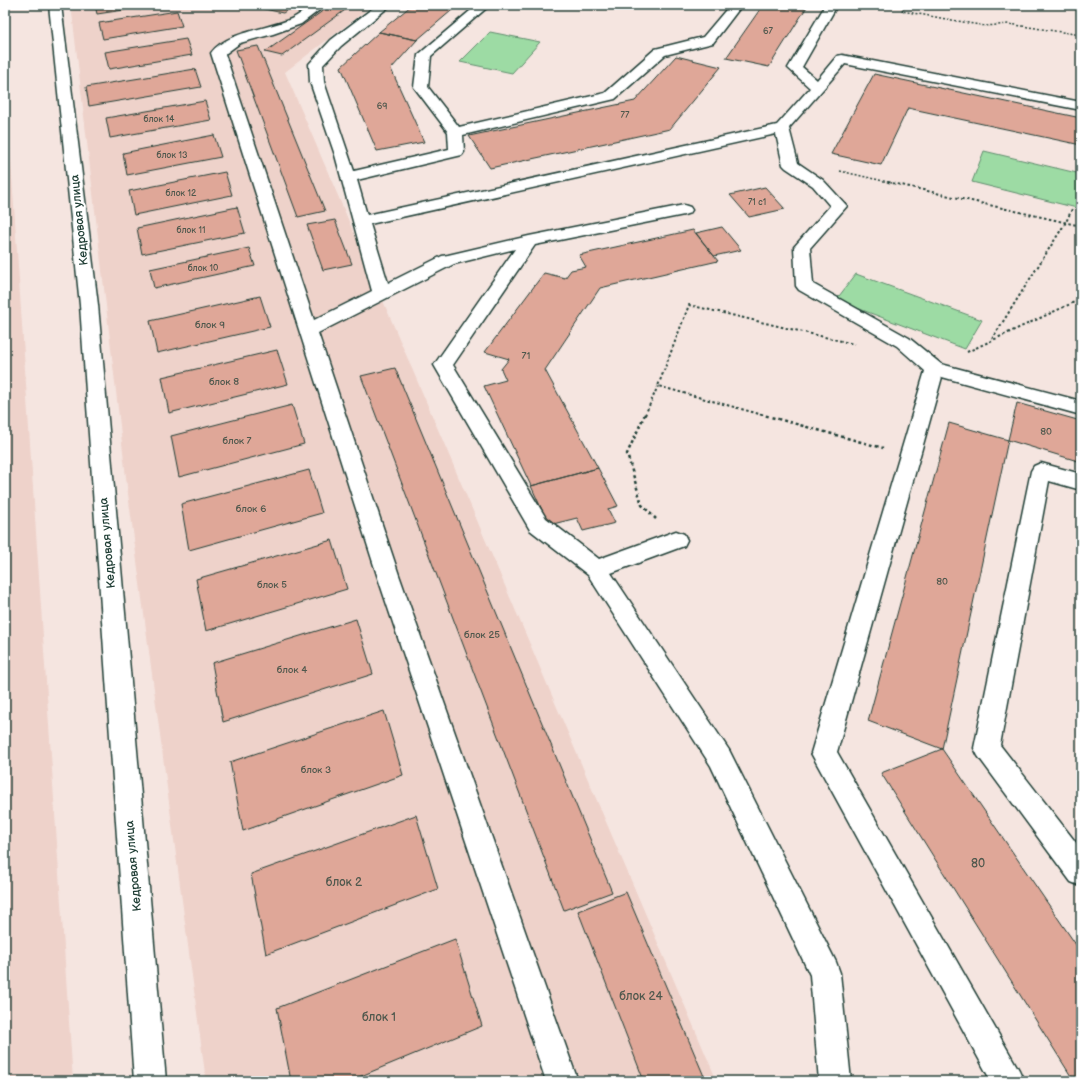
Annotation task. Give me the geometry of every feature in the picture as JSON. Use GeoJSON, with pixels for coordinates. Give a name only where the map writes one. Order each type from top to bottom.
{"type":"FeatureCollection","features":[{"type":"Feature","properties":{"kind":"street","name":"Кедровая улица"},"geometry":{"type":"LineString","coordinates":[[55,5],[89,305],[150,1081]]}},
{"type":"Feature","properties":{"kind":"street"},"geometry":{"type":"LineString","coordinates":[[320,5],[297,22],[235,40],[218,53],[388,575],[562,1081]]}},
{"type":"Feature","properties":{"kind":"street"},"geometry":{"type":"LineString","coordinates":[[382,294],[349,177],[317,82],[316,64],[336,43],[385,5]]}},
{"type":"Feature","properties":{"kind":"street"},"geometry":{"type":"LineString","coordinates":[[349,177],[457,152],[455,132],[421,87],[425,55],[484,5]]}},
{"type":"Feature","properties":{"kind":"street"},"geometry":{"type":"LineString","coordinates":[[455,132],[610,96],[660,52],[708,40],[736,5]]}},
{"type":"Feature","properties":{"kind":"street"},"geometry":{"type":"LineString","coordinates":[[817,87],[795,68],[829,8],[828,5]]}},
{"type":"Feature","properties":{"kind":"street"},"geometry":{"type":"LineString","coordinates":[[361,221],[782,128],[842,59],[1081,106]]}},
{"type":"Feature","properties":{"kind":"street"},"geometry":{"type":"LineString","coordinates":[[782,128],[791,165],[818,183],[839,206],[802,247],[805,286],[903,342],[935,369],[1081,408]]}},
{"type":"Feature","properties":{"kind":"street"},"geometry":{"type":"LineString","coordinates":[[308,330],[448,260],[529,241],[684,210]]}},
{"type":"Feature","properties":{"kind":"street"},"geometry":{"type":"LineString","coordinates":[[529,241],[443,365],[538,524],[596,569],[720,758],[825,973],[834,1081]]}},
{"type":"Feature","properties":{"kind":"street"},"geometry":{"type":"LineString","coordinates":[[935,369],[824,753],[1008,1081]]}},
{"type":"Feature","properties":{"kind":"street"},"geometry":{"type":"LineString","coordinates":[[1081,482],[1041,471],[987,748],[1081,872]]}},
{"type":"Feature","properties":{"kind":"street"},"geometry":{"type":"LineString","coordinates":[[596,569],[676,540]]}},
{"type":"Feature","properties":{"kind":"path"},"geometry":{"type":"LineString","coordinates":[[904,5],[902,11],[985,26],[1009,24],[1081,35]]}},
{"type":"Feature","properties":{"kind":"path"},"geometry":{"type":"LineString","coordinates":[[838,170],[1081,226]]}},
{"type":"Feature","properties":{"kind":"path"},"geometry":{"type":"LineString","coordinates":[[991,340],[1066,222],[1073,207]]}},
{"type":"Feature","properties":{"kind":"path"},"geometry":{"type":"LineString","coordinates":[[935,369],[991,340],[1081,299]]}},
{"type":"Feature","properties":{"kind":"path"},"geometry":{"type":"LineString","coordinates":[[676,540],[642,505],[627,454],[658,386],[690,305],[858,345]]}},
{"type":"Feature","properties":{"kind":"path"},"geometry":{"type":"LineString","coordinates":[[658,386],[910,455]]}},
{"type":"Feature","properties":{"kind":"shaded area"},"geometry":{"type":"Polygon","coordinates":[[[73,5],[373,5],[285,72],[717,1081],[206,1081],[127,486],[72,13],[73,5]]]}},
{"type":"Feature","properties":{"kind":"shaded area"},"geometry":{"type":"Polygon","coordinates":[[[10,147],[73,1081],[5,1081],[5,148],[10,147]]]}},
{"type":"Feature","properties":{"kind":"green space"},"geometry":{"type":"Polygon","coordinates":[[[490,32],[540,42],[512,73],[460,62],[490,32]]]}},
{"type":"Feature","properties":{"kind":"green space"},"geometry":{"type":"Polygon","coordinates":[[[984,151],[1081,174],[1081,209],[972,182],[984,151]]]}},
{"type":"Feature","properties":{"kind":"green space"},"geometry":{"type":"Polygon","coordinates":[[[856,274],[982,320],[965,349],[836,300],[856,274]]]}},
{"type":"Feature","properties":{"kind":"building"},"geometry":{"type":"Polygon","coordinates":[[[95,5],[157,5],[97,14],[95,5]]]}},
{"type":"Feature","properties":{"kind":"building"},"geometry":{"type":"Polygon","coordinates":[[[246,5],[295,5],[283,13],[246,5]]]}},
{"type":"Feature","properties":{"kind":"building"},"geometry":{"type":"Polygon","coordinates":[[[331,5],[352,5],[282,56],[265,52],[331,5]]]}},
{"type":"Feature","properties":{"kind":"building"},"geometry":{"type":"Polygon","coordinates":[[[412,5],[458,5],[417,40],[379,32],[412,5]]]}},
{"type":"Feature","properties":{"kind":"building"},"geometry":{"type":"Polygon","coordinates":[[[763,5],[808,5],[769,67],[726,58],[763,5]]]}},
{"type":"Feature","properties":{"kind":"building"},"geometry":{"type":"Polygon","coordinates":[[[939,5],[966,5],[964,9],[939,5]]]}},
{"type":"Feature","properties":{"kind":"building"},"geometry":{"type":"Polygon","coordinates":[[[177,11],[182,26],[103,39],[99,23],[177,11]]]}},
{"type":"Feature","properties":{"kind":"building"},"geometry":{"type":"Polygon","coordinates":[[[379,32],[417,40],[391,69],[424,142],[377,151],[341,67],[379,32]]]}},
{"type":"Feature","properties":{"kind":"building"},"geometry":{"type":"Polygon","coordinates":[[[186,39],[192,55],[109,69],[105,52],[186,39]]]}},
{"type":"Feature","properties":{"kind":"building"},"geometry":{"type":"Polygon","coordinates":[[[258,46],[325,211],[298,217],[236,50],[258,46]]]}},
{"type":"Feature","properties":{"kind":"building"},"geometry":{"type":"Polygon","coordinates":[[[676,56],[721,67],[670,129],[490,168],[469,136],[635,101],[676,56]]]}},
{"type":"Feature","properties":{"kind":"building"},"geometry":{"type":"Polygon","coordinates":[[[195,69],[201,87],[89,106],[86,87],[195,69]]]}},
{"type":"Feature","properties":{"kind":"building"},"geometry":{"type":"Polygon","coordinates":[[[874,74],[1081,118],[1081,145],[908,108],[881,165],[831,154],[874,74]]]}},
{"type":"Feature","properties":{"kind":"building"},"geometry":{"type":"Polygon","coordinates":[[[205,101],[211,120],[110,138],[106,118],[205,101]]]}},
{"type":"Feature","properties":{"kind":"building"},"geometry":{"type":"Polygon","coordinates":[[[214,135],[221,157],[127,175],[123,153],[214,135]]]}},
{"type":"Feature","properties":{"kind":"building"},"geometry":{"type":"Polygon","coordinates":[[[225,172],[232,195],[134,215],[129,191],[225,172]]]}},
{"type":"Feature","properties":{"kind":"building"},"geometry":{"type":"Polygon","coordinates":[[[765,187],[785,209],[749,217],[730,195],[765,187]]]}},
{"type":"Feature","properties":{"kind":"building"},"geometry":{"type":"Polygon","coordinates":[[[237,207],[245,233],[142,254],[137,228],[237,207]]]}},
{"type":"Feature","properties":{"kind":"building"},"geometry":{"type":"Polygon","coordinates":[[[335,220],[352,264],[323,270],[307,225],[335,220]]]}},
{"type":"Feature","properties":{"kind":"building"},"geometry":{"type":"Polygon","coordinates":[[[722,227],[741,250],[714,256],[696,233],[722,227]]]}},
{"type":"Feature","properties":{"kind":"building"},"geometry":{"type":"Polygon","coordinates":[[[693,230],[718,261],[600,288],[545,370],[598,468],[531,486],[484,386],[506,380],[501,369],[509,359],[485,352],[544,273],[565,278],[571,270],[586,267],[579,255],[693,230]]]}},
{"type":"Feature","properties":{"kind":"building"},"geometry":{"type":"Polygon","coordinates":[[[249,248],[255,266],[154,288],[150,269],[249,248]]]}},
{"type":"Feature","properties":{"kind":"building"},"geometry":{"type":"Polygon","coordinates":[[[260,296],[270,327],[157,353],[150,321],[260,296]]]}},
{"type":"Feature","properties":{"kind":"building"},"geometry":{"type":"Polygon","coordinates":[[[277,350],[288,384],[169,413],[162,377],[277,350]]]}},
{"type":"Feature","properties":{"kind":"building"},"geometry":{"type":"Polygon","coordinates":[[[395,368],[612,892],[564,910],[361,376],[395,368]]]}},
{"type":"Feature","properties":{"kind":"building"},"geometry":{"type":"Polygon","coordinates":[[[1017,403],[1081,421],[1081,462],[1008,440],[1017,403]]]}},
{"type":"Feature","properties":{"kind":"building"},"geometry":{"type":"Polygon","coordinates":[[[292,405],[304,444],[179,477],[171,436],[292,405]]]}},
{"type":"Feature","properties":{"kind":"building"},"geometry":{"type":"Polygon","coordinates":[[[949,423],[1008,440],[942,749],[868,721],[949,423]]]}},
{"type":"Feature","properties":{"kind":"building"},"geometry":{"type":"Polygon","coordinates":[[[598,468],[618,506],[608,509],[615,523],[583,531],[577,518],[549,525],[531,486],[598,468]]]}},
{"type":"Feature","properties":{"kind":"building"},"geometry":{"type":"Polygon","coordinates":[[[309,470],[322,513],[189,550],[181,504],[309,470]]]}},
{"type":"Feature","properties":{"kind":"building"},"geometry":{"type":"Polygon","coordinates":[[[332,540],[347,589],[206,631],[196,579],[332,540]]]}},
{"type":"Feature","properties":{"kind":"building"},"geometry":{"type":"Polygon","coordinates":[[[356,619],[373,674],[223,722],[212,663],[356,619]]]}},
{"type":"Feature","properties":{"kind":"building"},"geometry":{"type":"Polygon","coordinates":[[[384,711],[403,775],[243,831],[230,762],[384,711]]]}},
{"type":"Feature","properties":{"kind":"building"},"geometry":{"type":"Polygon","coordinates":[[[942,749],[1081,952],[1081,1081],[1074,1081],[881,773],[942,749]]]}},
{"type":"Feature","properties":{"kind":"building"},"geometry":{"type":"Polygon","coordinates":[[[416,815],[438,889],[266,954],[251,874],[416,815]]]}},
{"type":"Feature","properties":{"kind":"building"},"geometry":{"type":"Polygon","coordinates":[[[626,892],[706,1081],[644,1081],[578,911],[626,892]]]}},
{"type":"Feature","properties":{"kind":"building"},"geometry":{"type":"Polygon","coordinates":[[[455,939],[482,1026],[349,1081],[291,1081],[277,1008],[455,939]]]}}]}
